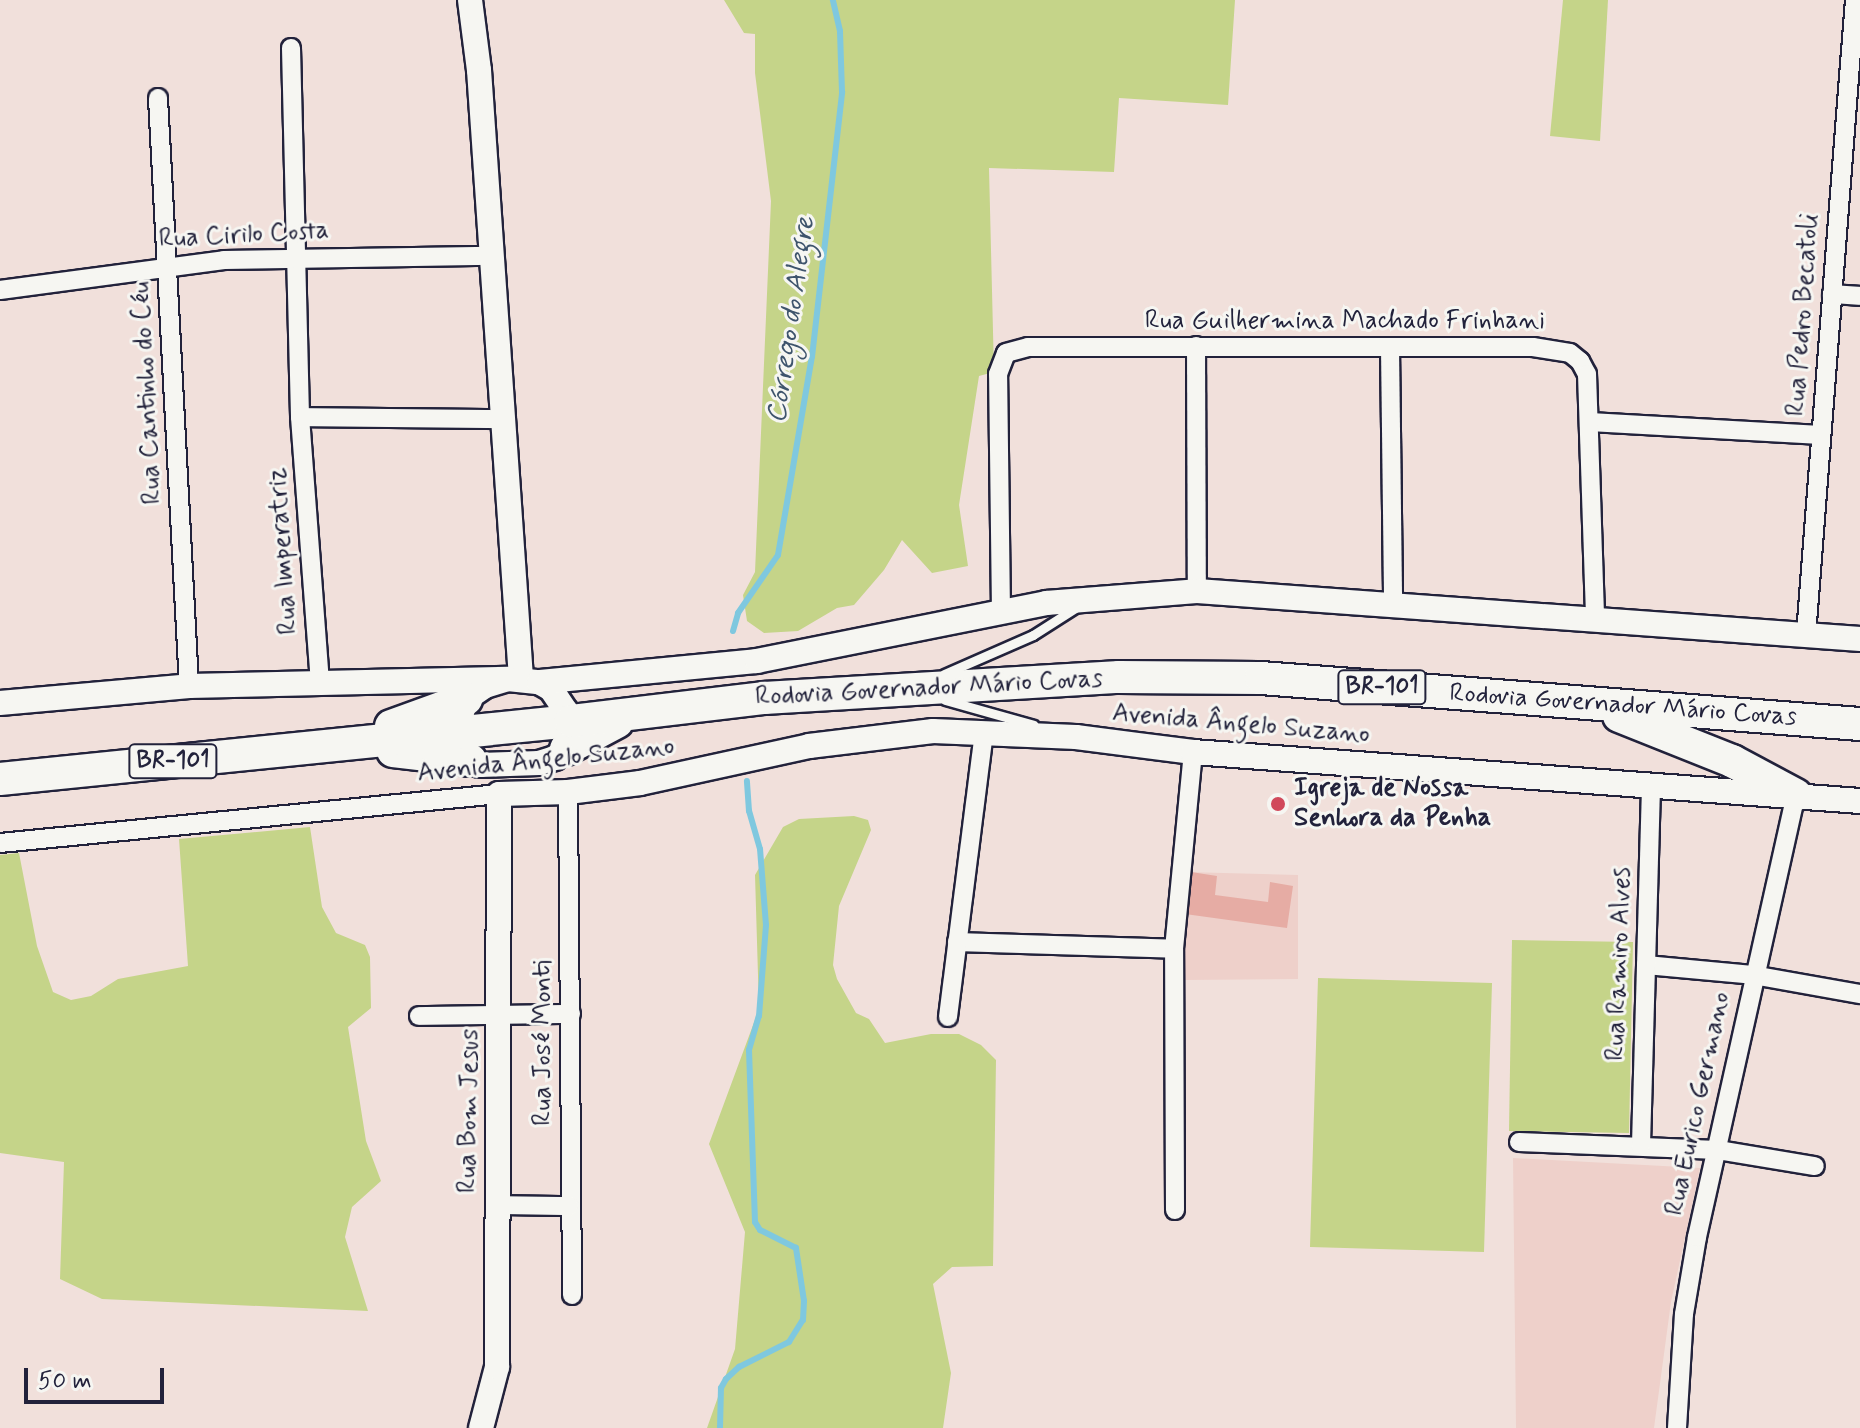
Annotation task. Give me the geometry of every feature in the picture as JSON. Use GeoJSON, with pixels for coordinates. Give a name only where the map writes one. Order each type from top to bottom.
{"type":"FeatureCollection","features":[{"type":"Feature","properties":{"kind":"highway","name":"Rodovia Governador Mário Covas"},"geometry":{"type":"LineString","coordinates":[[0,779],[347,743],[469,752],[544,702],[637,711],[903,688],[1119,677],[1261,678],[1860,724]]}},
{"type":"Feature","properties":{"kind":"highway"},"geometry":{"type":"LineString","coordinates":[[347,743],[466,699]]}},
{"type":"Feature","properties":{"kind":"highway"},"geometry":{"type":"LineString","coordinates":[[1586,703],[1732,761],[1796,795]]}},
{"type":"Feature","properties":{"kind":"main road"},"geometry":{"type":"LineString","coordinates":[[469,752],[522,764],[555,758],[502,419],[479,70],[470,0]]}},
{"type":"Feature","properties":{"kind":"main road"},"geometry":{"type":"LineString","coordinates":[[0,703],[189,686],[320,681],[544,702],[1094,597],[1197,591],[1860,639]]}},
{"type":"Feature","properties":{"kind":"main road"},"geometry":{"type":"LineString","coordinates":[[522,764],[499,794],[469,752],[466,699],[485,686],[544,702]]}},
{"type":"Feature","properties":{"kind":"main road","name":"Avenida Ângelo Suzano"},"geometry":{"type":"LineString","coordinates":[[499,794],[568,792],[696,773],[809,746],[887,734],[984,732],[1076,737],[1193,752],[1860,801]]}},
{"type":"Feature","properties":{"kind":"main road","name":"Rua Bom Jesus"},"geometry":{"type":"LineString","coordinates":[[482,1428],[497,1367],[499,794]]}},
{"type":"Feature","properties":{"kind":"street","name":"Rua Pedro Becatoli"},"geometry":{"type":"LineString","coordinates":[[1806,635],[1855,0]]}},
{"type":"Feature","properties":{"kind":"street","name":"Rua Imperatriz"},"geometry":{"type":"LineString","coordinates":[[291,48],[300,417],[320,681]]}},
{"type":"Feature","properties":{"kind":"street","name":"Rua Cantinho do Céu"},"geometry":{"type":"LineString","coordinates":[[158,98],[189,686]]}},
{"type":"Feature","properties":{"kind":"street","name":"Rua Cirilo Costa"},"geometry":{"type":"LineString","coordinates":[[0,290],[168,265],[297,257],[492,256]]}},
{"type":"Feature","properties":{"kind":"street"},"geometry":{"type":"LineString","coordinates":[[1832,294],[1860,296]]}},
{"type":"Feature","properties":{"kind":"street"},"geometry":{"type":"LineString","coordinates":[[1196,346],[1197,591]]}},
{"type":"Feature","properties":{"kind":"street","name":"Rua Guilhermina Machado Frinhani"},"geometry":{"type":"LineString","coordinates":[[1001,613],[998,374],[1006,353],[1028,347],[1533,347],[1570,353],[1580,361],[1587,374],[1595,618]]}},
{"type":"Feature","properties":{"kind":"street"},"geometry":{"type":"LineString","coordinates":[[1390,348],[1393,603]]}},
{"type":"Feature","properties":{"kind":"street"},"geometry":{"type":"LineString","coordinates":[[300,417],[502,419]]}},
{"type":"Feature","properties":{"kind":"street"},"geometry":{"type":"LineString","coordinates":[[1590,422],[1821,435]]}},
{"type":"Feature","properties":{"kind":"street"},"geometry":{"type":"LineString","coordinates":[[948,1017],[984,732]]}},
{"type":"Feature","properties":{"kind":"street"},"geometry":{"type":"LineString","coordinates":[[1175,1210],[1174,949],[1193,752]]}},
{"type":"Feature","properties":{"kind":"street","name":"Rua Ramiro Alves"},"geometry":{"type":"LineString","coordinates":[[1641,1145],[1651,784]]}},
{"type":"Feature","properties":{"kind":"street","name":"Rua José Monti"},"geometry":{"type":"LineString","coordinates":[[568,792],[572,1295]]}},
{"type":"Feature","properties":{"kind":"street","name":"Avenida Ângelo Suzano"},"geometry":{"type":"LineString","coordinates":[[0,843],[499,794]]}},
{"type":"Feature","properties":{"kind":"street","name":"Rua Eurico Germano"},"geometry":{"type":"LineString","coordinates":[[1677,1428],[1684,1314],[1697,1237],[1753,975],[1796,795]]}},
{"type":"Feature","properties":{"kind":"street"},"geometry":{"type":"LineString","coordinates":[[957,942],[1174,949]]}},
{"type":"Feature","properties":{"kind":"street"},"geometry":{"type":"LineString","coordinates":[[1646,965],[1753,975],[1860,994]]}},
{"type":"Feature","properties":{"kind":"street"},"geometry":{"type":"LineString","coordinates":[[419,1016],[571,1014]]}},
{"type":"Feature","properties":{"kind":"street"},"geometry":{"type":"LineString","coordinates":[[1519,1142],[1718,1150],[1815,1166]]}},
{"type":"Feature","properties":{"kind":"street"},"geometry":{"type":"LineString","coordinates":[[496,1205],[569,1206]]}},
{"type":"Feature","properties":{"kind":"lane"},"geometry":{"type":"LineString","coordinates":[[903,688],[982,659],[1033,635],[1094,597]]}},
{"type":"Feature","properties":{"kind":"lane"},"geometry":{"type":"LineString","coordinates":[[903,688],[1076,737]]}},
{"type":"Feature","properties":{"kind":"shaded area"},"geometry":{"type":"Polygon","coordinates":[[[1185,872],[1298,875],[1298,979],[1184,980],[1185,872]]]}},
{"type":"Feature","properties":{"kind":"shaded area"},"geometry":{"type":"Polygon","coordinates":[[[1513,1158],[1700,1168],[1671,1302],[1654,1428],[1516,1428],[1513,1158]]]}},
{"type":"Feature","properties":{"kind":"green space"},"geometry":{"type":"Polygon","coordinates":[[[724,0],[1235,0],[1228,105],[1119,98],[1114,172],[989,168],[994,372],[979,376],[959,505],[968,566],[932,573],[902,540],[884,570],[854,605],[837,608],[798,631],[764,633],[747,621],[743,595],[755,572],[771,201],[755,73],[755,34],[744,33],[724,0]]]}},
{"type":"Feature","properties":{"kind":"green space"},"geometry":{"type":"Polygon","coordinates":[[[1563,0],[1608,0],[1600,141],[1550,136],[1563,0]]]}},
{"type":"Feature","properties":{"kind":"green space"},"geometry":{"type":"Polygon","coordinates":[[[854,816],[868,820],[871,830],[839,906],[833,965],[837,979],[856,1013],[869,1019],[885,1043],[931,1034],[959,1034],[981,1045],[996,1060],[993,1266],[952,1267],[933,1284],[951,1373],[943,1428],[707,1428],[735,1349],[745,1232],[709,1144],[759,1009],[755,875],[783,827],[799,819],[854,816]]]}},
{"type":"Feature","properties":{"kind":"green space"},"geometry":{"type":"Polygon","coordinates":[[[310,827],[322,907],[336,933],[365,945],[370,957],[371,1008],[348,1027],[366,1141],[381,1181],[352,1207],[345,1237],[368,1311],[102,1299],[60,1279],[64,1162],[0,1153],[0,855],[19,853],[37,946],[53,992],[71,1000],[91,996],[118,979],[188,966],[179,839],[310,827]]]}},
{"type":"Feature","properties":{"kind":"green space"},"geometry":{"type":"Polygon","coordinates":[[[1512,940],[1633,942],[1629,1133],[1509,1131],[1512,940]]]}},
{"type":"Feature","properties":{"kind":"green space"},"geometry":{"type":"Polygon","coordinates":[[[1318,978],[1492,983],[1484,1252],[1310,1247],[1318,978]]]}},
{"type":"Feature","properties":{"kind":"building"},"geometry":{"type":"Polygon","coordinates":[[[1191,872],[1217,876],[1215,895],[1268,902],[1270,882],[1293,886],[1287,928],[1185,914],[1191,872]]]}},
{"type":"Feature","properties":{"kind":"waterway","name":"Córrego do Alegre"},"geometry":{"type":"LineString","coordinates":[[733,631],[738,613],[778,555],[812,357],[842,92],[840,31],[833,0]]}},
{"type":"Feature","properties":{"kind":"waterway","name":"Córrego do Alegre"},"geometry":{"type":"LineString","coordinates":[[720,1428],[721,1388],[726,1379],[739,1367],[789,1342],[803,1320],[804,1301],[796,1248],[760,1230],[755,1222],[749,1050],[759,1016],[766,925],[760,849],[749,811],[747,781]]}},
{"type":"Feature","properties":{"kind":"place","name":"Igreja de Nossa Senhora da Penha"},"geometry":{"type":"Point","coordinates":[1278,804]}}]}
